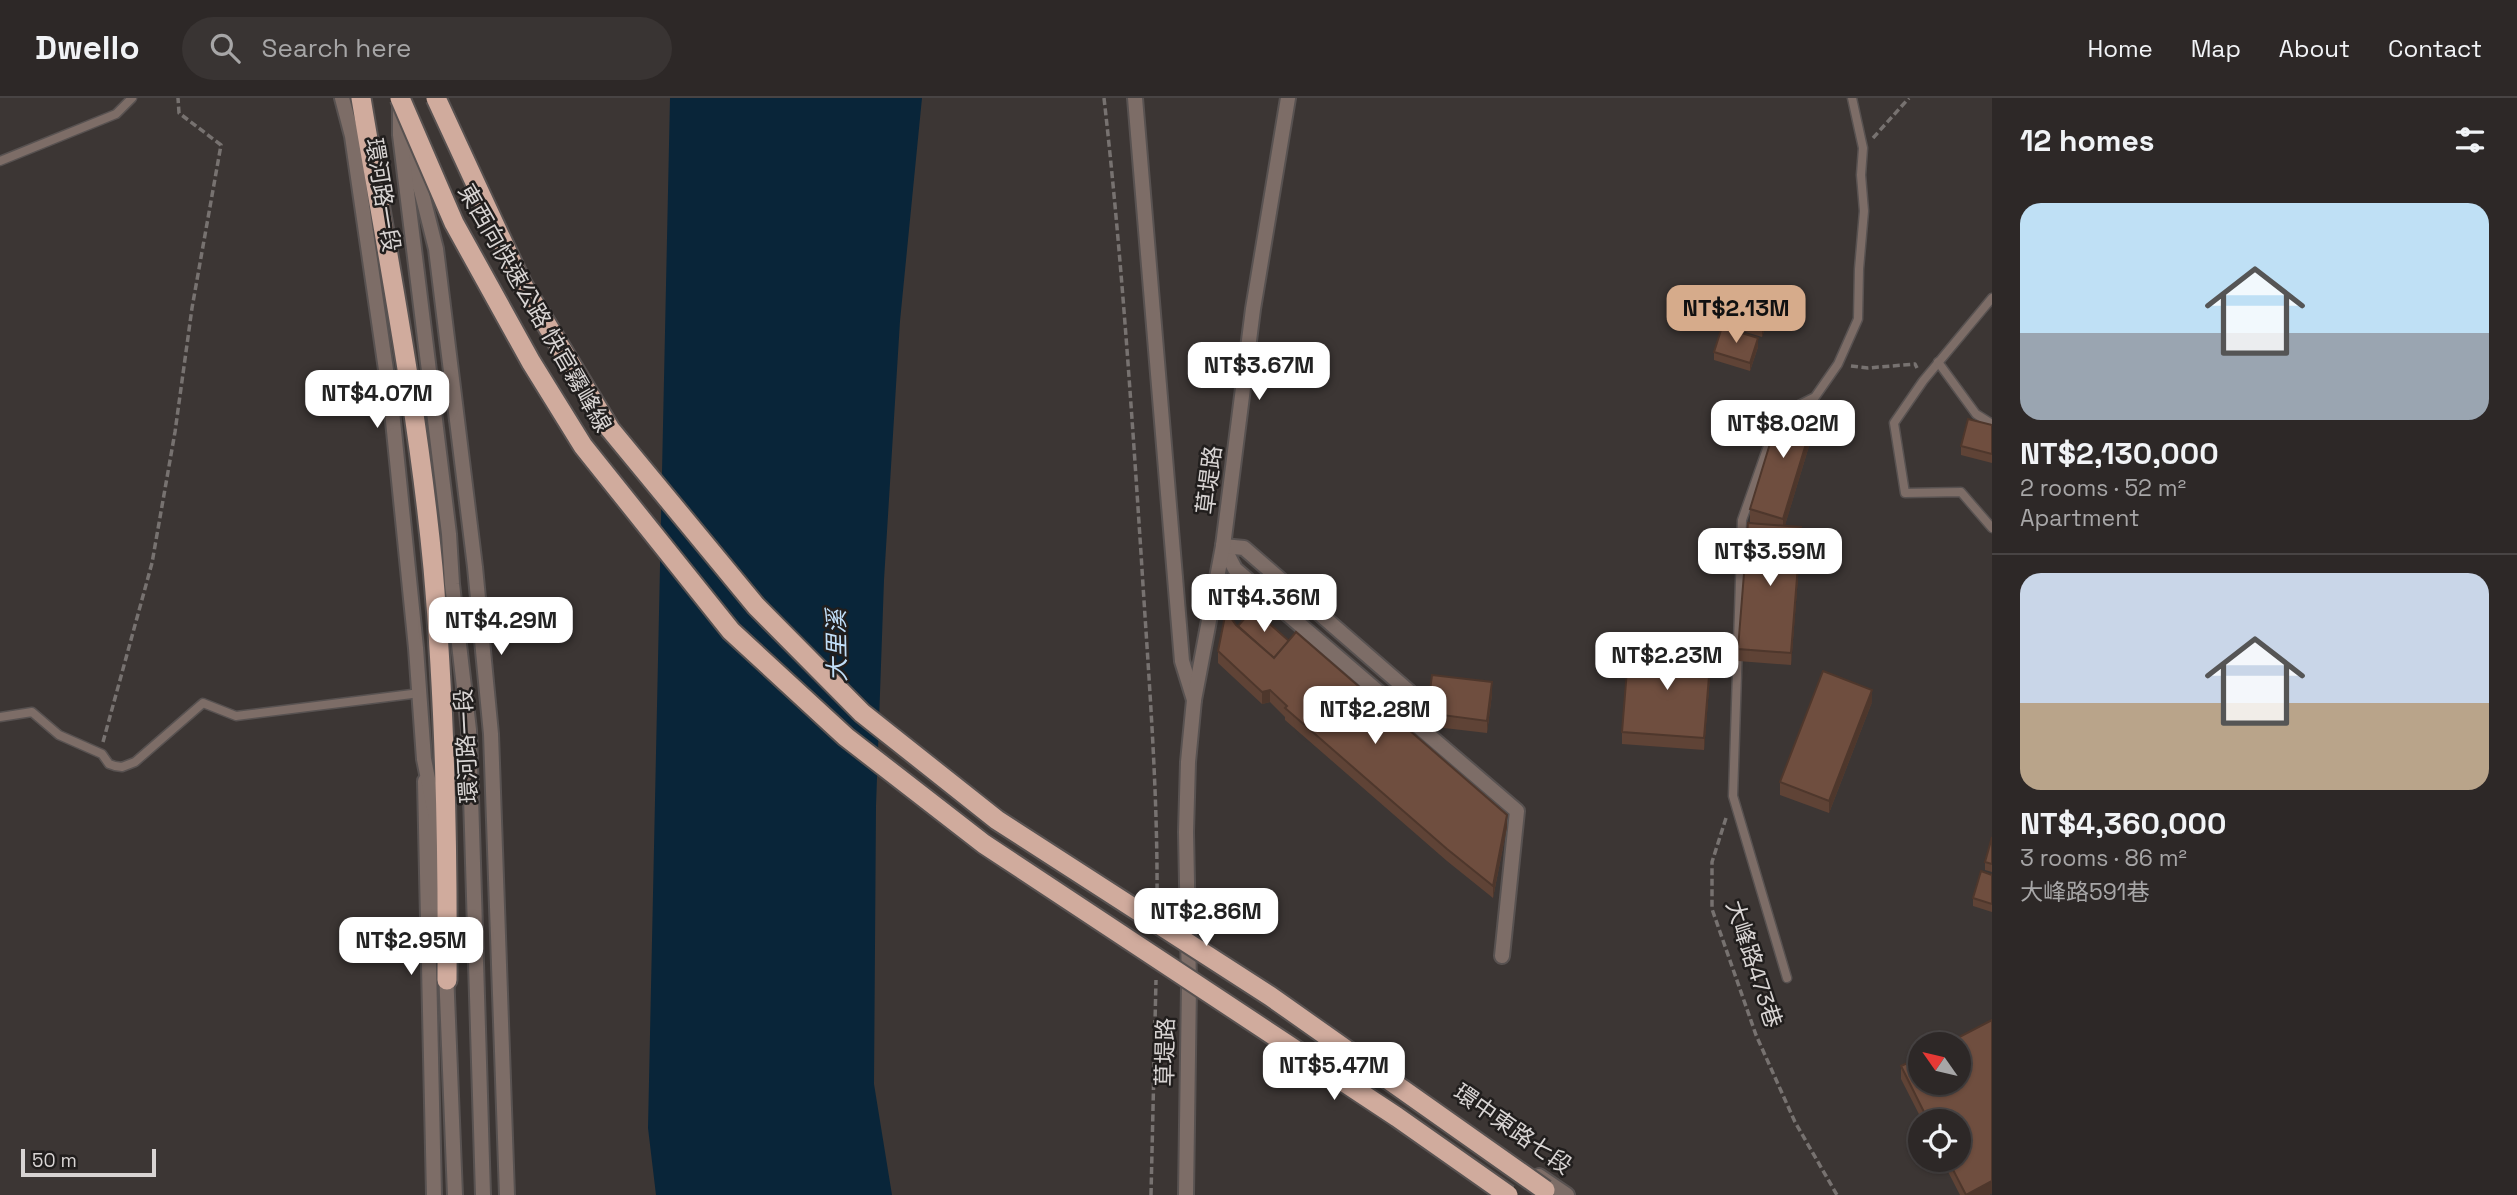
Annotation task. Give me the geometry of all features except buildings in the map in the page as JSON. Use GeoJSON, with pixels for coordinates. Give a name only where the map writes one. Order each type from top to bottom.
{"type":"FeatureCollection","features":[{"type":"Feature","properties":{"kind":"highway"},"geometry":{"type":"LineString","coordinates":[[361,98],[413,410],[433,568],[448,828],[447,980]]}},
{"type":"Feature","properties":{"kind":"highway","name":"東西向快速公路 快官霧峰線"},"geometry":{"type":"LineString","coordinates":[[400,98],[454,223],[531,362],[583,446],[731,631],[846,737],[984,844],[1397,1116],[1507,1195]]}},
{"type":"Feature","properties":{"kind":"highway","name":"東西向快速公路 快官霧峰線"},"geometry":{"type":"LineString","coordinates":[[436,98],[522,284],[610,429],[755,606],[862,713],[997,820],[1270,996],[1550,1193]]}},
{"type":"Feature","properties":{"kind":"street","name":"環河路一段"},"geometry":{"type":"LineString","coordinates":[[342,98],[352,136],[393,411],[420,693],[424,759],[434,1195]]}},
{"type":"Feature","properties":{"kind":"street","name":"環河路一段"},"geometry":{"type":"LineString","coordinates":[[400,98],[400,135],[447,520],[469,730],[482,1195]]}},
{"type":"Feature","properties":{"kind":"street","name":"草堤路"},"geometry":{"type":"LineString","coordinates":[[1135,98],[1182,661],[1194,700]]}},
{"type":"Feature","properties":{"kind":"street","name":"草堤路"},"geometry":{"type":"LineString","coordinates":[[1186,1195],[1188,762],[1194,700],[1223,546],[1253,309],[1288,98]]}},
{"type":"Feature","properties":{"kind":"street","name":"環河路一段"},"geometry":{"type":"LineString","coordinates":[[400,135],[421,190],[436,249],[475,567],[491,734],[507,1195]]}},
{"type":"Feature","properties":{"kind":"street"},"geometry":{"type":"LineString","coordinates":[[1223,546],[1244,548],[1420,701]]}},
{"type":"Feature","properties":{"kind":"street"},"geometry":{"type":"LineString","coordinates":[[1223,546],[1235,569],[1517,811],[1502,956]]}},
{"type":"Feature","properties":{"kind":"street","name":"環河路一段"},"geometry":{"type":"LineString","coordinates":[[424,759],[436,818],[436,893],[447,980],[455,1195]]}},
{"type":"Feature","properties":{"kind":"street","name":"環中東路七段"},"geometry":{"type":"LineString","coordinates":[[1188,938],[1416,1089],[1567,1195]]}},
{"type":"Feature","properties":{"kind":"street"},"geometry":{"type":"LineString","coordinates":[[1189,985],[1393,1121],[1496,1195]]}},
{"type":"Feature","properties":{"kind":"lane"},"geometry":{"type":"LineString","coordinates":[[0,161],[116,114],[132,98]]}},
{"type":"Feature","properties":{"kind":"lane"},"geometry":{"type":"LineString","coordinates":[[1787,978],[1733,796],[1742,520],[1779,415],[1815,397],[1838,364],[1858,319],[1864,211],[1861,175],[1863,148],[1852,98]]}},
{"type":"Feature","properties":{"kind":"lane"},"geometry":{"type":"LineString","coordinates":[[1992,298],[1923,381],[1894,423],[1905,493],[1961,492],[1992,528]]}},
{"type":"Feature","properties":{"kind":"lane"},"geometry":{"type":"LineString","coordinates":[[1938,362],[1976,414],[1992,424]]}},
{"type":"Feature","properties":{"kind":"lane"},"geometry":{"type":"LineString","coordinates":[[0,717],[32,712],[59,735],[102,754],[110,764],[129,766],[203,703],[236,716],[420,693]]}},
{"type":"Feature","properties":{"kind":"path"},"geometry":{"type":"LineString","coordinates":[[102,754],[103,738],[152,563],[221,145],[179,113],[178,98]]}},
{"type":"Feature","properties":{"kind":"path"},"geometry":{"type":"LineString","coordinates":[[1104,98],[1129,371],[1139,523],[1154,760],[1157,904]]}},
{"type":"Feature","properties":{"kind":"path"},"geometry":{"type":"LineString","coordinates":[[1863,148],[1909,98]]}},
{"type":"Feature","properties":{"kind":"path"},"geometry":{"type":"LineString","coordinates":[[1838,364],[1868,368],[1914,364],[1923,381]]}},
{"type":"Feature","properties":{"kind":"path","name":"大峰路473巷"},"geometry":{"type":"LineString","coordinates":[[1733,796],[1712,862],[1713,909],[1762,1048],[1795,1122],[1838,1195]]}},
{"type":"Feature","properties":{"kind":"path"},"geometry":{"type":"LineString","coordinates":[[1151,1195],[1156,1075],[1156,970]]}},
{"type":"Feature","properties":{"kind":"water","name":"大里溪"},"geometry":{"type":"Polygon","coordinates":[[[670,98],[922,98],[900,321],[884,580],[876,806],[874,1084],[892,1195],[656,1195],[648,1128],[670,98]]]}}]}
